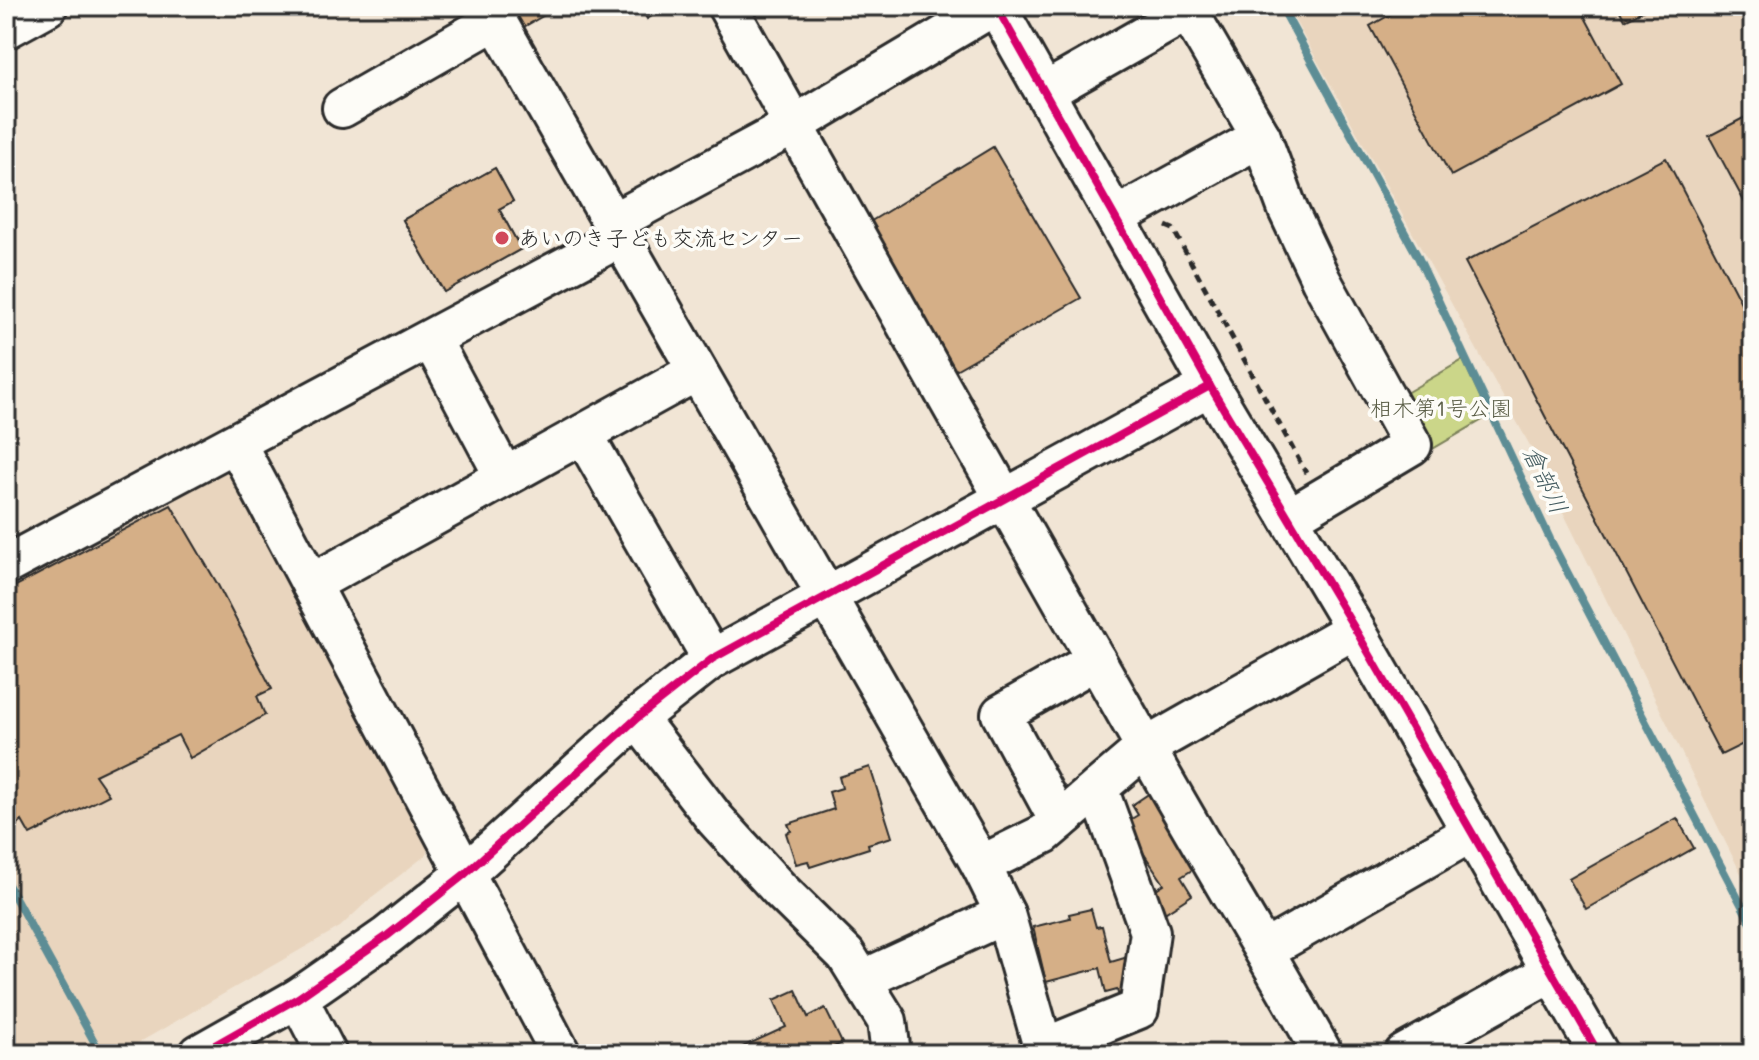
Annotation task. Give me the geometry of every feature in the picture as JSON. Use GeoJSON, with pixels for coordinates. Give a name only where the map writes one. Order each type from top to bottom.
{"type":"FeatureCollection","features":[{"type":"Feature","properties":{"kind":"street"},"geometry":{"type":"LineString","coordinates":[[8,22],[48,6]]}},
{"type":"Feature","properties":{"kind":"street"},"geometry":{"type":"LineString","coordinates":[[727,6],[1224,887],[1265,950],[1323,1054]]}},
{"type":"Feature","properties":{"kind":"street"},"geometry":{"type":"LineString","coordinates":[[6,565],[431,339],[995,6],[1045,92],[1125,212],[1210,386],[1301,512],[1355,629],[1599,1054]]}},
{"type":"Feature","properties":{"kind":"street"},"geometry":{"type":"LineString","coordinates":[[1045,92],[1188,11],[1261,137],[1288,210],[1321,280],[1412,445],[1301,512]]}},
{"type":"Feature","properties":{"kind":"street"},"geometry":{"type":"LineString","coordinates":[[342,108],[492,13],[981,865],[1005,914],[1044,1051],[1139,1009],[1150,932],[1098,788]]}},
{"type":"Feature","properties":{"kind":"street"},"geometry":{"type":"LineString","coordinates":[[1125,212],[1261,137]]}},
{"type":"Feature","properties":{"kind":"street"},"geometry":{"type":"LineString","coordinates":[[431,339],[504,476]]}},
{"type":"Feature","properties":{"kind":"street"},"geometry":{"type":"LineString","coordinates":[[311,584],[697,371]]}},
{"type":"Feature","properties":{"kind":"street"},"geometry":{"type":"LineString","coordinates":[[199,1054],[298,998],[387,936],[465,874],[637,718],[712,659],[1210,386]]}},
{"type":"Feature","properties":{"kind":"street"},"geometry":{"type":"LineString","coordinates":[[583,434],[712,659]]}},
{"type":"Feature","properties":{"kind":"street"},"geometry":{"type":"LineString","coordinates":[[236,443],[561,1054]]}},
{"type":"Feature","properties":{"kind":"street"},"geometry":{"type":"LineString","coordinates":[[981,865],[1044,834],[1145,748],[1355,629]]}},
{"type":"Feature","properties":{"kind":"street"},"geometry":{"type":"LineString","coordinates":[[1059,821],[1001,714],[1096,660]]}},
{"type":"Feature","properties":{"kind":"street"},"geometry":{"type":"LineString","coordinates":[[637,718],[715,819],[780,890],[846,955],[887,1021],[891,1054]]}},
{"type":"Feature","properties":{"kind":"street"},"geometry":{"type":"LineString","coordinates":[[1265,950],[1472,832]]}},
{"type":"Feature","properties":{"kind":"street"},"geometry":{"type":"LineString","coordinates":[[862,980],[1005,914]]}},
{"type":"Feature","properties":{"kind":"street"},"geometry":{"type":"LineString","coordinates":[[1404,1054],[1551,972]]}},
{"type":"Feature","properties":{"kind":"street"},"geometry":{"type":"LineString","coordinates":[[298,998],[327,1054]]}},
{"type":"Feature","properties":{"kind":"path"},"geometry":{"type":"LineString","coordinates":[[1125,212],[1173,229],[1305,467],[1301,512]]}},
{"type":"Feature","properties":{"kind":"shaded area"},"geometry":{"type":"Polygon","coordinates":[[[1287,6],[1753,6],[1753,898],[1533,451],[1287,6]]]}},
{"type":"Feature","properties":{"kind":"shaded area"},"geometry":{"type":"Polygon","coordinates":[[[219,468],[238,481],[430,838],[426,855],[372,897],[340,927],[119,1054],[6,1054],[6,580],[219,468]]]}},
{"type":"Feature","properties":{"kind":"green space","name":"相木第1号公園"},"geometry":{"type":"Polygon","coordinates":[[[1463,360],[1489,416],[1429,451],[1399,397],[1463,360]]]}},
{"type":"Feature","properties":{"kind":"building"},"geometry":{"type":"Polygon","coordinates":[[[509,6],[560,6],[522,28],[509,6]]]}},
{"type":"Feature","properties":{"kind":"building"},"geometry":{"type":"Polygon","coordinates":[[[640,6],[669,6],[647,19],[640,6]]]}},
{"type":"Feature","properties":{"kind":"building"},"geometry":{"type":"Polygon","coordinates":[[[1406,6],[1579,6],[1621,84],[1451,176],[1370,26],[1406,6]]]}},
{"type":"Feature","properties":{"kind":"building"},"geometry":{"type":"Polygon","coordinates":[[[1617,6],[1652,6],[1625,20],[1617,6]]]}},
{"type":"Feature","properties":{"kind":"building"},"geometry":{"type":"Polygon","coordinates":[[[1753,113],[1753,218],[1709,136],[1753,113]]]}},
{"type":"Feature","properties":{"kind":"building"},"geometry":{"type":"Polygon","coordinates":[[[993,147],[1081,298],[952,372],[868,223],[993,147]]]}},
{"type":"Feature","properties":{"kind":"building"},"geometry":{"type":"Polygon","coordinates":[[[1666,158],[1753,326],[1753,763],[1743,744],[1721,755],[1465,262],[1666,158]]]}},
{"type":"Feature","properties":{"kind":"building"},"geometry":{"type":"Polygon","coordinates":[[[495,168],[513,201],[499,209],[521,249],[444,292],[403,220],[495,168]]]}},
{"type":"Feature","properties":{"kind":"building"},"geometry":{"type":"Polygon","coordinates":[[[495,168],[513,201],[499,209],[521,249],[444,292],[403,220],[495,168]]]}},
{"type":"Feature","properties":{"kind":"building"},"geometry":{"type":"Polygon","coordinates":[[[171,505],[218,585],[272,689],[257,696],[265,715],[190,758],[178,735],[95,775],[109,795],[30,835],[22,821],[12,831],[6,820],[6,591],[171,505]]]}},
{"type":"Feature","properties":{"kind":"building"},"geometry":{"type":"Polygon","coordinates":[[[870,767],[892,837],[868,844],[869,848],[810,867],[808,861],[796,864],[786,833],[791,831],[788,824],[834,809],[829,792],[842,788],[839,777],[870,767]]]}},
{"type":"Feature","properties":{"kind":"building"},"geometry":{"type":"Polygon","coordinates":[[[1153,791],[1200,865],[1181,877],[1192,895],[1163,914],[1150,893],[1164,884],[1142,851],[1136,854],[1123,824],[1138,815],[1132,805],[1153,791]]]}},
{"type":"Feature","properties":{"kind":"building"},"geometry":{"type":"Polygon","coordinates":[[[1677,818],[1694,848],[1586,909],[1569,879],[1677,818]]]}},
{"type":"Feature","properties":{"kind":"building"},"geometry":{"type":"Polygon","coordinates":[[[1091,909],[1096,927],[1102,926],[1111,962],[1131,956],[1137,996],[1120,1000],[1117,990],[1106,993],[1100,968],[1046,982],[1033,927],[1091,909]]]}},
{"type":"Feature","properties":{"kind":"building"},"geometry":{"type":"Polygon","coordinates":[[[796,990],[808,1017],[825,1008],[842,1043],[819,1054],[740,1054],[738,1049],[786,1027],[774,1000],[796,990]]]}},
{"type":"Feature","properties":{"kind":"waterway","name":"倉部川"},"geometry":{"type":"LineString","coordinates":[[1281,6],[1418,257],[1550,539],[1753,927]]}},
{"type":"Feature","properties":{"kind":"waterway"},"geometry":{"type":"LineString","coordinates":[[6,881],[101,1054]]}},
{"type":"Feature","properties":{"kind":"cycle path"},"geometry":{"type":"LineString","coordinates":[[996,6],[1210,386],[1355,629],[1599,1054]]}},
{"type":"Feature","properties":{"kind":"cycle path"},"geometry":{"type":"LineString","coordinates":[[199,1054],[298,998],[387,936],[465,874],[637,718],[712,659],[1210,386]]}},
{"type":"Feature","properties":{"kind":"place","name":"あいのき子ども交流センター"},"geometry":{"type":"Point","coordinates":[502,238]}}]}
